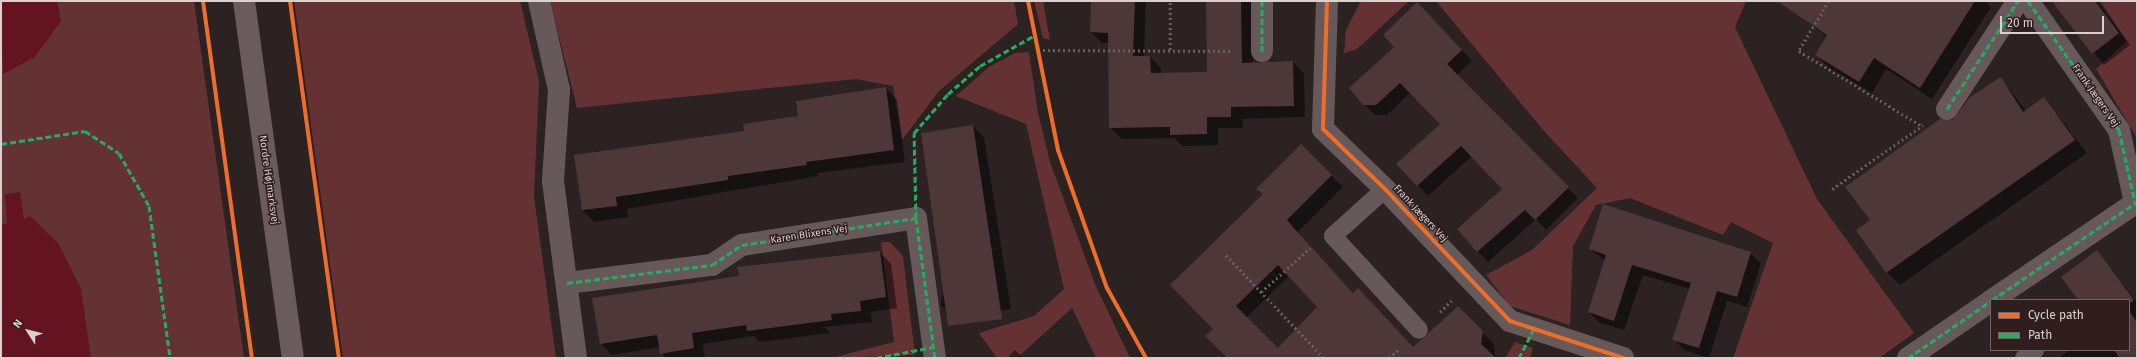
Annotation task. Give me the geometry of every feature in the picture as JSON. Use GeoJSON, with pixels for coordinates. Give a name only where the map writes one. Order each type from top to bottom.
{"type":"FeatureCollection","features":[{"type":"Feature","properties":{"kind":"street","name":"Nordre Højmarksvej"},"geometry":{"type":"LineString","coordinates":[[244,1],[293,358]]}},
{"type":"Feature","properties":{"kind":"street"},"geometry":{"type":"LineString","coordinates":[[539,1],[559,90],[553,181],[576,358]]}},
{"type":"Feature","properties":{"kind":"street"},"geometry":{"type":"LineString","coordinates":[[1262,1],[1262,51]]}},
{"type":"Feature","properties":{"kind":"street","name":"Frank Jægers Vej"},"geometry":{"type":"LineString","coordinates":[[1327,1],[1322,129],[1385,188],[1510,321],[1622,358]]}},
{"type":"Feature","properties":{"kind":"street"},"geometry":{"type":"LineString","coordinates":[[1947,109],[2018,1]]}},
{"type":"Feature","properties":{"kind":"street","name":"Frank Jægers Vej"},"geometry":{"type":"LineString","coordinates":[[1993,299],[2136,202],[2119,130],[2028,1]]}},
{"type":"Feature","properties":{"kind":"street","name":"Karen Blixens Vej"},"geometry":{"type":"LineString","coordinates":[[567,283],[712,265],[742,245],[916,218],[935,358]]}},
{"type":"Feature","properties":{"kind":"street","name":"Frank Jægers Vej"},"geometry":{"type":"LineString","coordinates":[[1908,358],[1990,301]]}},
{"type":"Feature","properties":{"kind":"lane","name":"Frank Jægers Vej"},"geometry":{"type":"LineString","coordinates":[[1333,236],[1385,188]]}},
{"type":"Feature","properties":{"kind":"lane"},"geometry":{"type":"LineString","coordinates":[[1333,236],[1419,330]]}},
{"type":"Feature","properties":{"kind":"lane"},"geometry":{"type":"LineString","coordinates":[[2024,358],[2034,351]]}},
{"type":"Feature","properties":{"kind":"path"},"geometry":{"type":"LineString","coordinates":[[1170,1],[1170,50]]}},
{"type":"Feature","properties":{"kind":"path"},"geometry":{"type":"LineString","coordinates":[[1829,1],[1799,51],[1922,126]]}},
{"type":"Feature","properties":{"kind":"path"},"geometry":{"type":"LineString","coordinates":[[1036,42],[1040,58]]}},
{"type":"Feature","properties":{"kind":"path"},"geometry":{"type":"LineString","coordinates":[[1038,50],[1262,51]]}},
{"type":"Feature","properties":{"kind":"path"},"geometry":{"type":"LineString","coordinates":[[1832,190],[1947,109]]}},
{"type":"Feature","properties":{"kind":"path"},"geometry":{"type":"LineString","coordinates":[[1261,292],[1319,240],[1333,236]]}},
{"type":"Feature","properties":{"kind":"path"},"geometry":{"type":"LineString","coordinates":[[1226,255],[1324,358]]}},
{"type":"Feature","properties":{"kind":"shaded area"},"geometry":{"type":"Polygon","coordinates":[[[1,1],[194,1],[244,358],[1,358],[1,1]]]}},
{"type":"Feature","properties":{"kind":"shaded area"},"geometry":{"type":"Polygon","coordinates":[[[1,1],[57,1],[61,21],[35,57],[3,74],[1,1]]]}},
{"type":"Feature","properties":{"kind":"shaded area"},"geometry":{"type":"Polygon","coordinates":[[[294,1],[520,1],[539,81],[534,197],[556,358],[343,358],[294,1]]]}},
{"type":"Feature","properties":{"kind":"shaded area"},"geometry":{"type":"Polygon","coordinates":[[[550,1],[1014,1],[1018,24],[939,91],[902,140],[893,86],[856,79],[577,108],[550,1]]]}},
{"type":"Feature","properties":{"kind":"shaded area"},"geometry":{"type":"Polygon","coordinates":[[[1034,1],[1043,1],[1050,40],[1043,38],[1034,1]]]}},
{"type":"Feature","properties":{"kind":"shaded area"},"geometry":{"type":"Polygon","coordinates":[[[1361,1],[1409,1],[1357,49],[1344,53],[1346,30],[1361,1]]]}},
{"type":"Feature","properties":{"kind":"shaded area"},"geometry":{"type":"Polygon","coordinates":[[[1436,1],[1746,1],[1735,27],[1817,199],[1914,333],[1879,358],[1733,358],[1773,243],[1731,222],[1723,235],[1630,198],[1596,205],[1573,246],[1570,325],[1510,306],[1486,275],[1532,250],[1597,188],[1543,130],[1436,1]]]}},
{"type":"Feature","properties":{"kind":"shaded area"},"geometry":{"type":"Polygon","coordinates":[[[2100,1],[2137,1],[2137,138],[2096,69],[2127,41],[2100,1]]]}},
{"type":"Feature","properties":{"kind":"shaded area"},"geometry":{"type":"Polygon","coordinates":[[[1029,52],[1038,113],[1050,162],[1095,284],[1130,358],[1096,358],[1072,308],[1017,358],[997,358],[979,333],[1034,316],[1064,289],[1026,124],[956,96],[989,67],[1015,53],[1029,52]]]}},
{"type":"Feature","properties":{"kind":"shaded area"},"geometry":{"type":"Polygon","coordinates":[[[20,192],[24,219],[30,216],[58,243],[81,289],[91,358],[1,358],[1,225],[7,224],[5,194],[20,192]]]}},
{"type":"Feature","properties":{"kind":"shaded area"},"geometry":{"type":"Polygon","coordinates":[[[881,242],[890,242],[903,256],[915,355],[831,358],[894,342],[881,242]]]}},
{"type":"Feature","properties":{"kind":"shaded area"},"geometry":{"type":"Polygon","coordinates":[[[1515,342],[1533,348],[1530,358],[1505,358],[1515,342]]]}},
{"type":"Feature","properties":{"kind":"building"},"geometry":{"type":"Polygon","coordinates":[[[1091,1],[1135,1],[1133,56],[1150,56],[1151,73],[1207,72],[1206,1],[1241,1],[1242,63],[1293,61],[1294,106],[1231,107],[1231,117],[1207,117],[1207,134],[1170,135],[1170,127],[1109,128],[1108,33],[1090,32],[1091,1]]]}},
{"type":"Feature","properties":{"kind":"building"},"geometry":{"type":"Polygon","coordinates":[[[1777,1],[1975,1],[1920,88],[1874,58],[1859,82],[1815,55],[1827,35],[1777,1]]]}},
{"type":"Feature","properties":{"kind":"building"},"geometry":{"type":"Polygon","coordinates":[[[2052,1],[2095,1],[2119,33],[2092,54],[2052,1]]]}},
{"type":"Feature","properties":{"kind":"building"},"geometry":{"type":"Polygon","coordinates":[[[1417,2],[1462,50],[1447,64],[1569,187],[1535,220],[1525,210],[1477,252],[1457,229],[1502,189],[1461,146],[1417,186],[1396,164],[1440,124],[1400,83],[1376,105],[1363,105],[1349,88],[1394,47],[1383,35],[1417,2]]]}},
{"type":"Feature","properties":{"kind":"building"},"geometry":{"type":"Polygon","coordinates":[[[2001,77],[2023,112],[2044,97],[2075,140],[1886,273],[1856,230],[1870,220],[1845,187],[1940,119],[1953,120],[1970,97],[2001,77]]]}},
{"type":"Feature","properties":{"kind":"building"},"geometry":{"type":"Polygon","coordinates":[[[886,87],[894,150],[806,162],[807,165],[728,176],[728,180],[616,197],[617,206],[582,210],[574,155],[744,131],[743,124],[798,116],[796,101],[886,87]]]}},
{"type":"Feature","properties":{"kind":"building"},"geometry":{"type":"Polygon","coordinates":[[[973,125],[1002,319],[948,326],[921,133],[973,125]]]}},
{"type":"Feature","properties":{"kind":"building"},"geometry":{"type":"Polygon","coordinates":[[[1301,144],[1332,175],[1287,220],[1353,293],[1358,288],[1413,347],[1458,306],[1483,331],[1481,344],[1496,358],[1227,358],[1205,336],[1213,329],[1170,285],[1263,194],[1256,189],[1301,144]],[[1278,265],[1236,306],[1278,348],[1317,307],[1278,265]]]}},
{"type":"Feature","properties":{"kind":"building"},"geometry":{"type":"Polygon","coordinates":[[[1603,204],[1751,252],[1737,297],[1717,291],[1699,348],[1672,340],[1691,283],[1632,265],[1614,321],[1588,312],[1606,255],[1589,249],[1603,204]]]}},
{"type":"Feature","properties":{"kind":"building"},"geometry":{"type":"Polygon","coordinates":[[[2097,250],[2134,300],[2130,303],[2130,299],[2077,299],[2061,277],[2097,250]]]}},
{"type":"Feature","properties":{"kind":"building"},"geometry":{"type":"Polygon","coordinates":[[[880,251],[886,297],[860,301],[861,311],[831,314],[832,320],[747,331],[746,325],[692,333],[694,348],[660,354],[657,335],[600,344],[592,298],[739,276],[737,267],[880,251]]]}},
{"type":"Feature","properties":{"kind":"building"},"geometry":{"type":"Polygon","coordinates":[[[2130,312],[2137,322],[2137,358],[2120,358],[2115,351],[2130,351],[2130,312]]]}},
{"type":"Feature","properties":{"kind":"marked path"},"geometry":{"type":"LineString","coordinates":[[1262,1],[1262,51]]}},
{"type":"Feature","properties":{"kind":"marked path"},"geometry":{"type":"LineString","coordinates":[[1947,109],[2018,1]]}},
{"type":"Feature","properties":{"kind":"marked path"},"geometry":{"type":"LineString","coordinates":[[2028,1],[2119,130],[2135,202]]}},
{"type":"Feature","properties":{"kind":"marked path"},"geometry":{"type":"LineString","coordinates":[[916,218],[914,133],[948,94],[980,66],[1035,35]]}},
{"type":"Feature","properties":{"kind":"marked path"},"geometry":{"type":"LineString","coordinates":[[1,144],[85,131],[119,153],[149,206],[170,358]]}},
{"type":"Feature","properties":{"kind":"marked path"},"geometry":{"type":"LineString","coordinates":[[1993,299],[2137,202]]}},
{"type":"Feature","properties":{"kind":"marked path"},"geometry":{"type":"LineString","coordinates":[[567,283],[712,265],[742,245],[916,218],[935,358]]}},
{"type":"Feature","properties":{"kind":"marked path"},"geometry":{"type":"LineString","coordinates":[[1908,358],[1990,302]]}},
{"type":"Feature","properties":{"kind":"marked path"},"geometry":{"type":"LineString","coordinates":[[1519,358],[1534,329]]}},
{"type":"Feature","properties":{"kind":"marked path"},"geometry":{"type":"LineString","coordinates":[[876,358],[933,347]]}},
{"type":"Feature","properties":{"kind":"cycle path"},"geometry":{"type":"LineString","coordinates":[[203,1],[252,358]]}},
{"type":"Feature","properties":{"kind":"cycle path"},"geometry":{"type":"LineString","coordinates":[[290,1],[339,358]]}},
{"type":"Feature","properties":{"kind":"cycle path"},"geometry":{"type":"LineString","coordinates":[[1028,1],[1058,150],[1107,288],[1146,358]]}},
{"type":"Feature","properties":{"kind":"cycle path"},"geometry":{"type":"LineString","coordinates":[[1327,1],[1323,129],[1385,189],[1510,321],[1623,358]]}}]}
